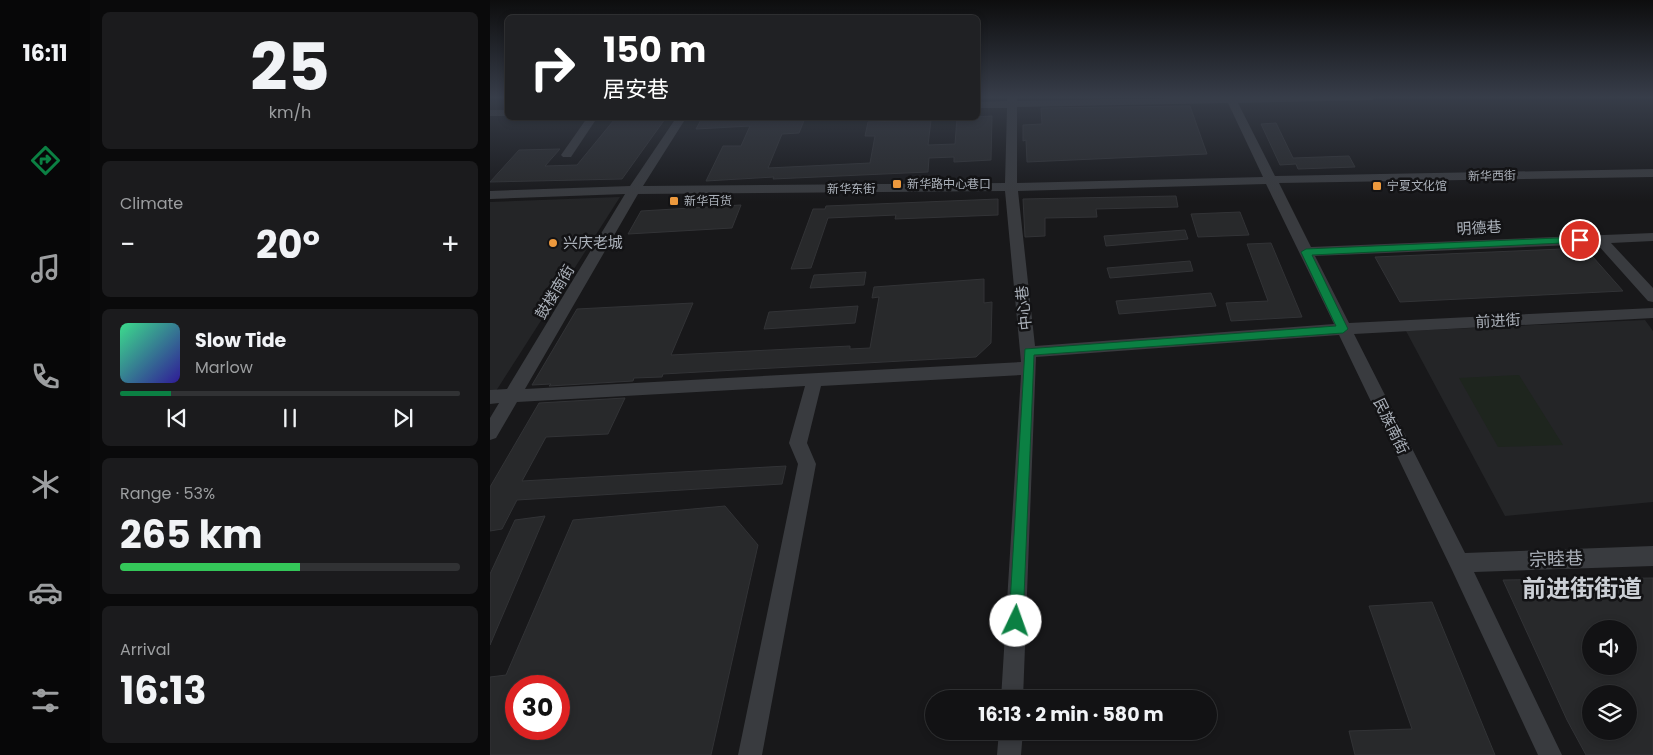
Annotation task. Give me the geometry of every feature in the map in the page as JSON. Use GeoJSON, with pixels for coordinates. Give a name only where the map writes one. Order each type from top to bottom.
{"type":"FeatureCollection","features":[{"type":"Feature","properties":{"kind":"street"},"geometry":{"type":"LineString","coordinates":[[567,155],[582,132]]}},
{"type":"Feature","properties":{"kind":"street","name":"鼓楼南街"},"geometry":{"type":"LineString","coordinates":[[490,433],[634,190],[672,132]]}},
{"type":"Feature","properties":{"kind":"street","name":"中心巷"},"geometry":{"type":"LineString","coordinates":[[1012,132],[1011,187],[1028,360],[1012,690]]}},
{"type":"Feature","properties":{"kind":"street","name":"民族南街"},"geometry":{"type":"LineString","coordinates":[[1248,132],[1459,563],[1550,755]]}},
{"type":"Feature","properties":{"kind":"street","name":"新华西街"},"geometry":{"type":"LineString","coordinates":[[1271,180],[1653,173]]}},
{"type":"Feature","properties":{"kind":"street","name":"新华东街"},"geometry":{"type":"LineString","coordinates":[[490,195],[634,190],[1011,187],[1271,180]]}},
{"type":"Feature","properties":{"kind":"street","name":"明德巷"},"geometry":{"type":"LineString","coordinates":[[1306,252],[1653,237]]}},
{"type":"Feature","properties":{"kind":"street"},"geometry":{"type":"LineString","coordinates":[[1600,239],[1653,297]]}},
{"type":"Feature","properties":{"kind":"street","name":"前进街"},"geometry":{"type":"LineString","coordinates":[[490,397],[815,379],[1343,329],[1653,313]]}},
{"type":"Feature","properties":{"kind":"street"},"geometry":{"type":"LineString","coordinates":[[750,755],[807,464],[798,443],[815,379]]}},
{"type":"Feature","properties":{"kind":"street","name":"宗睦巷"},"geometry":{"type":"LineString","coordinates":[[1459,563],[1653,556]]}},
{"type":"Feature","properties":{"kind":"street"},"geometry":{"type":"LineString","coordinates":[[1009,755],[1010,740]]}},
{"type":"Feature","properties":{"kind":"shaded area"},"geometry":{"type":"Polygon","coordinates":[[[620,197],[496,391],[490,391],[490,202],[620,197]]]}},
{"type":"Feature","properties":{"kind":"shaded area"},"geometry":{"type":"Polygon","coordinates":[[[1645,320],[1653,331],[1653,502],[1505,516],[1406,331],[1645,320]]]}},
{"type":"Feature","properties":{"kind":"shaded area"},"geometry":{"type":"Polygon","coordinates":[[[1519,375],[1563,445],[1498,447],[1459,378],[1519,375]]]}},
{"type":"Feature","properties":{"kind":"building"},"geometry":{"type":"Polygon","coordinates":[[[604,132],[656,132],[622,179],[490,182],[519,150],[560,149],[545,166],[577,165],[604,132]]]}},
{"type":"Feature","properties":{"kind":"building"},"geometry":{"type":"Polygon","coordinates":[[[747,132],[799,132],[782,134],[768,168],[870,163],[875,136],[865,136],[866,132],[930,132],[928,145],[955,144],[956,132],[992,132],[991,160],[954,162],[954,157],[929,158],[928,172],[706,181],[723,146],[741,146],[747,132]]]}},
{"type":"Feature","properties":{"kind":"building"},"geometry":{"type":"Polygon","coordinates":[[[1023,132],[1199,132],[1207,154],[1027,162],[1026,140],[1023,141],[1023,132]]]}},
{"type":"Feature","properties":{"kind":"building"},"geometry":{"type":"Polygon","coordinates":[[[1265,132],[1280,132],[1293,158],[1349,156],[1355,167],[1298,169],[1296,164],[1280,165],[1265,132]]]}},
{"type":"Feature","properties":{"kind":"building"},"geometry":{"type":"Polygon","coordinates":[[[1176,196],[1178,207],[1096,209],[1097,217],[1045,218],[1045,236],[1025,237],[1023,199],[1176,196]]]}},
{"type":"Feature","properties":{"kind":"building"},"geometry":{"type":"Polygon","coordinates":[[[998,199],[998,215],[895,219],[896,215],[828,218],[811,268],[791,269],[813,209],[825,209],[826,206],[998,199]]]}},
{"type":"Feature","properties":{"kind":"building"},"geometry":{"type":"Polygon","coordinates":[[[741,205],[732,228],[628,234],[641,211],[741,205]]]}},
{"type":"Feature","properties":{"kind":"building"},"geometry":{"type":"Polygon","coordinates":[[[1240,212],[1249,235],[1198,237],[1191,214],[1240,212]]]}},
{"type":"Feature","properties":{"kind":"building"},"geometry":{"type":"Polygon","coordinates":[[[1185,230],[1188,239],[1106,246],[1104,236],[1185,230]]]}},
{"type":"Feature","properties":{"kind":"building"},"geometry":{"type":"Polygon","coordinates":[[[1271,243],[1302,317],[1231,321],[1226,303],[1268,301],[1247,244],[1271,243]]]}},
{"type":"Feature","properties":{"kind":"building"},"geometry":{"type":"Polygon","coordinates":[[[1585,248],[1623,291],[1400,302],[1375,257],[1585,248]]]}},
{"type":"Feature","properties":{"kind":"building"},"geometry":{"type":"Polygon","coordinates":[[[1190,261],[1193,271],[1110,278],[1107,268],[1190,261]]]}},
{"type":"Feature","properties":{"kind":"building"},"geometry":{"type":"Polygon","coordinates":[[[866,272],[864,285],[810,288],[814,275],[866,272]]]}},
{"type":"Feature","properties":{"kind":"building"},"geometry":{"type":"Polygon","coordinates":[[[984,279],[984,303],[992,302],[991,343],[976,357],[663,374],[662,377],[634,378],[633,381],[549,386],[551,384],[532,385],[577,309],[693,303],[671,355],[850,346],[850,349],[870,348],[879,297],[872,298],[874,287],[984,279]]]}},
{"type":"Feature","properties":{"kind":"building"},"geometry":{"type":"Polygon","coordinates":[[[1211,293],[1216,306],[1119,314],[1116,301],[1211,293]]]}},
{"type":"Feature","properties":{"kind":"building"},"geometry":{"type":"Polygon","coordinates":[[[858,306],[855,323],[764,329],[769,312],[858,306]]]}},
{"type":"Feature","properties":{"kind":"building"},"geometry":{"type":"Polygon","coordinates":[[[625,398],[608,434],[546,437],[522,481],[786,466],[782,484],[517,500],[502,529],[490,531],[490,487],[539,403],[625,398]]]}},
{"type":"Feature","properties":{"kind":"building"},"geometry":{"type":"Polygon","coordinates":[[[725,506],[758,545],[711,755],[490,755],[490,677],[505,675],[505,740],[570,740],[570,675],[506,675],[573,520],[725,506]]]}},
{"type":"Feature","properties":{"kind":"building"},"geometry":{"type":"Polygon","coordinates":[[[545,516],[490,645],[490,574],[515,520],[545,516]]]}},
{"type":"Feature","properties":{"kind":"building"},"geometry":{"type":"Polygon","coordinates":[[[1653,578],[1653,755],[1586,755],[1567,720],[1503,580],[1653,578]]]}},
{"type":"Feature","properties":{"kind":"building"},"geometry":{"type":"Polygon","coordinates":[[[1432,602],[1495,755],[1355,755],[1349,731],[1412,729],[1369,606],[1432,602]]]}},
{"type":"Feature","properties":{"kind":"place","name":"新华路中心巷口"},"geometry":{"type":"Point","coordinates":[897,184]}},
{"type":"Feature","properties":{"kind":"place","name":"宁夏文化馆"},"geometry":{"type":"Point","coordinates":[1377,186]}},
{"type":"Feature","properties":{"kind":"place","name":"新华百货"},"geometry":{"type":"Point","coordinates":[674,201]}},
{"type":"Feature","properties":{"kind":"place","name":"兴庆老城"},"geometry":{"type":"Point","coordinates":[553,243]}},
{"type":"Feature","properties":{"kind":"district","name":"前进街街道"},"geometry":{"type":"Point","coordinates":[1582,589]}},
{"type":"Feature","properties":{"kind":"route"},"geometry":{"type":"LineString","coordinates":[[1016,621],[1028,388],[1028,352],[1343,329],[1306,252],[1580,240]]}}]}
